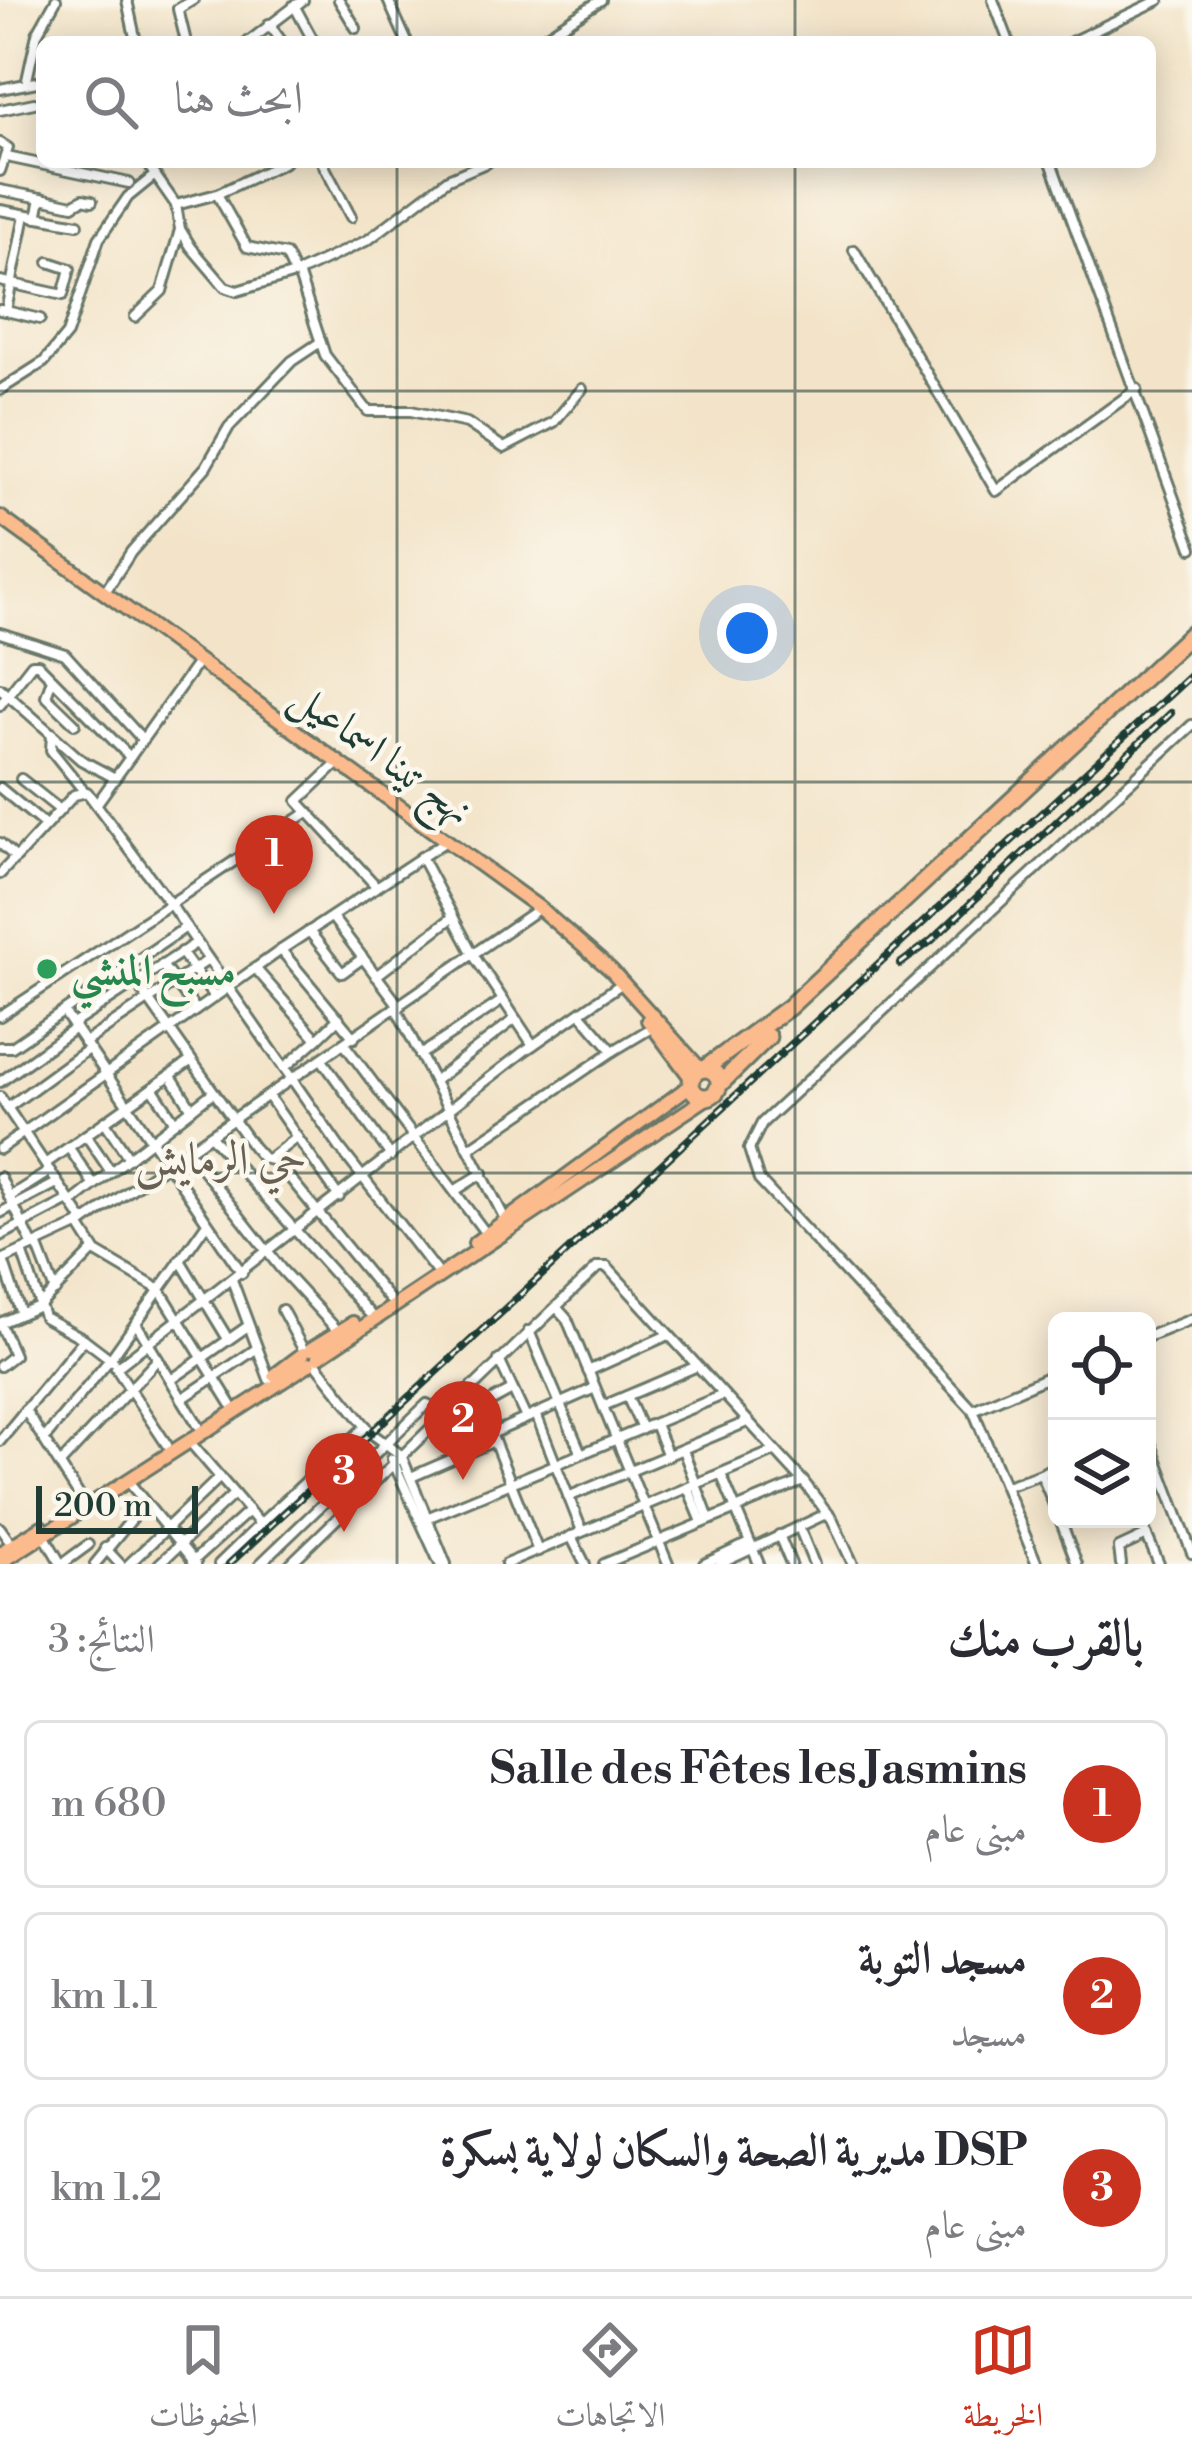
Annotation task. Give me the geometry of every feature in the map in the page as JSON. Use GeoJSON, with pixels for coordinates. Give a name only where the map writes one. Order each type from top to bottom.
{"type":"FeatureCollection","features":[{"type":"Feature","properties":{"kind":"highway"},"geometry":{"type":"LineString","coordinates":[[697,1076],[803,994],[1192,633]]}},
{"type":"Feature","properties":{"kind":"highway"},"geometry":{"type":"LineString","coordinates":[[697,1076],[698,1096],[714,1091],[1192,646]]}},
{"type":"Feature","properties":{"kind":"highway"},"geometry":{"type":"LineString","coordinates":[[697,1076],[716,1074],[714,1091]]}},
{"type":"Feature","properties":{"kind":"main road","name":"نهج تينا اسماعيل"},"geometry":{"type":"LineString","coordinates":[[0,520],[105,592],[596,956],[697,1076]]}},
{"type":"Feature","properties":{"kind":"main road","name":"نهج تينا اسماعيل"},"geometry":{"type":"LineString","coordinates":[[0,520],[337,764]]}},
{"type":"Feature","properties":{"kind":"main road","name":"نهج تينا اسماعيل"},"geometry":{"type":"LineString","coordinates":[[444,843],[534,912],[618,986],[697,1076]]}},
{"type":"Feature","properties":{"kind":"main road"},"geometry":{"type":"LineString","coordinates":[[6,1549],[310,1356],[487,1235],[697,1076]]}},
{"type":"Feature","properties":{"kind":"main road"},"geometry":{"type":"LineString","coordinates":[[1,1563],[714,1091]]}},
{"type":"Feature","properties":{"kind":"street"},"geometry":{"type":"LineString","coordinates":[[37,36],[56,0]]}},
{"type":"Feature","properties":{"kind":"street"},"geometry":{"type":"LineString","coordinates":[[127,0],[135,36]]}},
{"type":"Feature","properties":{"kind":"street"},"geometry":{"type":"LineString","coordinates":[[185,36],[178,9],[193,0]]}},
{"type":"Feature","properties":{"kind":"street"},"geometry":{"type":"LineString","coordinates":[[339,0],[356,28]]}},
{"type":"Feature","properties":{"kind":"street"},"geometry":{"type":"LineString","coordinates":[[388,0],[404,36]]}},
{"type":"Feature","properties":{"kind":"street"},"geometry":{"type":"LineString","coordinates":[[545,36],[601,0]]}},
{"type":"Feature","properties":{"kind":"street"},"geometry":{"type":"LineString","coordinates":[[993,0],[1007,36]]}},
{"type":"Feature","properties":{"kind":"street"},"geometry":{"type":"LineString","coordinates":[[1084,36],[1159,0]]}},
{"type":"Feature","properties":{"kind":"street"},"geometry":{"type":"LineString","coordinates":[[255,36],[299,3],[312,36]]}},
{"type":"Feature","properties":{"kind":"street"},"geometry":{"type":"LineString","coordinates":[[269,24],[278,36]]}},
{"type":"Feature","properties":{"kind":"street"},"geometry":{"type":"LineString","coordinates":[[28,80],[36,39]]}},
{"type":"Feature","properties":{"kind":"street"},"geometry":{"type":"LineString","coordinates":[[0,89],[36,81]]}},
{"type":"Feature","properties":{"kind":"street"},"geometry":{"type":"LineString","coordinates":[[0,110],[34,104]]}},
{"type":"Feature","properties":{"kind":"street"},"geometry":{"type":"LineString","coordinates":[[0,143],[8,148],[0,171]]}},
{"type":"Feature","properties":{"kind":"street"},"geometry":{"type":"LineString","coordinates":[[7,157],[36,163]]}},
{"type":"Feature","properties":{"kind":"street"},"geometry":{"type":"LineString","coordinates":[[59,168],[129,183]]}},
{"type":"Feature","properties":{"kind":"street"},"geometry":{"type":"LineString","coordinates":[[135,316],[162,291],[180,229],[176,205],[150,168]]}},
{"type":"Feature","properties":{"kind":"street"},"geometry":{"type":"LineString","coordinates":[[176,205],[217,194],[272,168]]}},
{"type":"Feature","properties":{"kind":"street"},"geometry":{"type":"LineString","coordinates":[[325,168],[351,217]]}},
{"type":"Feature","properties":{"kind":"street"},"geometry":{"type":"LineString","coordinates":[[180,229],[228,290],[296,273],[368,240],[448,179],[474,168]]}},
{"type":"Feature","properties":{"kind":"street"},"geometry":{"type":"LineString","coordinates":[[1053,168],[1192,548]]}},
{"type":"Feature","properties":{"kind":"street"},"geometry":{"type":"LineString","coordinates":[[0,390],[44,362],[67,334],[99,238],[128,196],[155,175]]}},
{"type":"Feature","properties":{"kind":"street"},"geometry":{"type":"LineString","coordinates":[[78,224],[1,210],[3,190],[73,205],[82,199],[92,201]]}},
{"type":"Feature","properties":{"kind":"street"},"geometry":{"type":"LineString","coordinates":[[217,194],[247,247],[286,255],[319,343],[368,410],[411,411],[467,423],[482,429],[499,448],[530,438],[554,422],[583,389]]}},
{"type":"Feature","properties":{"kind":"street"},"geometry":{"type":"LineString","coordinates":[[37,218],[41,198]]}},
{"type":"Feature","properties":{"kind":"street"},"geometry":{"type":"LineString","coordinates":[[26,215],[3,311],[40,319]]}},
{"type":"Feature","properties":{"kind":"street"},"geometry":{"type":"LineString","coordinates":[[854,250],[996,491],[1137,389]]}},
{"type":"Feature","properties":{"kind":"street"},"geometry":{"type":"LineString","coordinates":[[0,281],[63,295],[70,269],[49,262]]}},
{"type":"Feature","properties":{"kind":"street"},"geometry":{"type":"LineString","coordinates":[[105,592],[131,552],[206,467],[229,427],[292,361],[319,343]]}},
{"type":"Feature","properties":{"kind":"street"},"geometry":{"type":"LineString","coordinates":[[0,633],[65,654],[142,740]]}},
{"type":"Feature","properties":{"kind":"street"},"geometry":{"type":"LineString","coordinates":[[0,705],[4,691],[32,664],[130,758]]}},
{"type":"Feature","properties":{"kind":"street"},"geometry":{"type":"LineString","coordinates":[[98,802],[196,665]]}},
{"type":"Feature","properties":{"kind":"street"},"geometry":{"type":"LineString","coordinates":[[52,679],[46,696],[75,724]]}},
{"type":"Feature","properties":{"kind":"street"},"geometry":{"type":"LineString","coordinates":[[4,691],[81,760],[115,778]]}},
{"type":"Feature","properties":{"kind":"street"},"geometry":{"type":"LineString","coordinates":[[1037,1564],[973,1410],[759,1180],[749,1159],[752,1139],[762,1123],[1192,725]]}},
{"type":"Feature","properties":{"kind":"street"},"geometry":{"type":"LineString","coordinates":[[52,732],[51,749],[98,802],[292,1081],[435,1270]]}},
{"type":"Feature","properties":{"kind":"street"},"geometry":{"type":"LineString","coordinates":[[337,764],[299,797],[376,887]]}},
{"type":"Feature","properties":{"kind":"street"},"geometry":{"type":"LineString","coordinates":[[21,779],[60,810]]}},
{"type":"Feature","properties":{"kind":"street"},"geometry":{"type":"LineString","coordinates":[[0,788],[45,825]]}},
{"type":"Feature","properties":{"kind":"street"},"geometry":{"type":"LineString","coordinates":[[0,874],[84,791]]}},
{"type":"Feature","properties":{"kind":"street"},"geometry":{"type":"LineString","coordinates":[[0,1016],[308,812]]}},
{"type":"Feature","properties":{"kind":"street"},"geometry":{"type":"LineString","coordinates":[[0,1149],[281,950],[444,843]]}},
{"type":"Feature","properties":{"kind":"street"},"geometry":{"type":"LineString","coordinates":[[0,844],[16,858]]}},
{"type":"Feature","properties":{"kind":"street"},"geometry":{"type":"LineString","coordinates":[[421,857],[474,956],[533,1046]]}},
{"type":"Feature","properties":{"kind":"street"},"geometry":{"type":"LineString","coordinates":[[21,1314],[2,1261],[82,1223],[534,912]]}},
{"type":"Feature","properties":{"kind":"street"},"geometry":{"type":"LineString","coordinates":[[376,976],[453,916]]}},
{"type":"Feature","properties":{"kind":"street"},"geometry":{"type":"LineString","coordinates":[[332,917],[398,1009],[506,1221]]}},
{"type":"Feature","properties":{"kind":"street"},"geometry":{"type":"LineString","coordinates":[[0,1047],[12,1047],[186,927]]}},
{"type":"Feature","properties":{"kind":"street"},"geometry":{"type":"LineString","coordinates":[[309,931],[342,973],[363,958]]}},
{"type":"Feature","properties":{"kind":"street"},"geometry":{"type":"LineString","coordinates":[[0,1082],[196,943]]}},
{"type":"Feature","properties":{"kind":"street"},"geometry":{"type":"LineString","coordinates":[[281,950],[354,1038]]}},
{"type":"Feature","properties":{"kind":"street"},"geometry":{"type":"LineString","coordinates":[[181,952],[214,997]]}},
{"type":"Feature","properties":{"kind":"street"},"geometry":{"type":"LineString","coordinates":[[7,1108],[208,960]]}},
{"type":"Feature","properties":{"kind":"street"},"geometry":{"type":"LineString","coordinates":[[162,964],[196,1010]]}},
{"type":"Feature","properties":{"kind":"street"},"geometry":{"type":"LineString","coordinates":[[255,968],[316,1039]]}},
{"type":"Feature","properties":{"kind":"street"},"geometry":{"type":"LineString","coordinates":[[136,982],[233,1121],[389,1299]]}},
{"type":"Feature","properties":{"kind":"street"},"geometry":{"type":"LineString","coordinates":[[116,1368],[533,1046],[618,986]]}},
{"type":"Feature","properties":{"kind":"street"},"geometry":{"type":"LineString","coordinates":[[420,1055],[503,1000]]}},
{"type":"Feature","properties":{"kind":"street"},"geometry":{"type":"LineString","coordinates":[[64,1012],[242,1273]]}},
{"type":"Feature","properties":{"kind":"street"},"geometry":{"type":"LineString","coordinates":[[580,1012],[613,1051]]}},
{"type":"Feature","properties":{"kind":"street"},"geometry":{"type":"LineString","coordinates":[[284,1068],[339,1018]]}},
{"type":"Feature","properties":{"kind":"street"},"geometry":{"type":"LineString","coordinates":[[434,1081],[515,1019]]}},
{"type":"Feature","properties":{"kind":"street"},"geometry":{"type":"LineString","coordinates":[[470,1148],[653,1028]]}},
{"type":"Feature","properties":{"kind":"street"},"geometry":{"type":"LineString","coordinates":[[345,1045],[487,1235]]}},
{"type":"Feature","properties":{"kind":"street"},"geometry":{"type":"LineString","coordinates":[[322,1060],[391,1156]]}},
{"type":"Feature","properties":{"kind":"street"},"geometry":{"type":"LineString","coordinates":[[0,1213],[8,1199],[69,1148],[189,1062]]}},
{"type":"Feature","properties":{"kind":"street"},"geometry":{"type":"LineString","coordinates":[[170,1076],[193,1108]]}},
{"type":"Feature","properties":{"kind":"street"},"geometry":{"type":"LineString","coordinates":[[153,1089],[176,1122]]}},
{"type":"Feature","properties":{"kind":"street"},"geometry":{"type":"LineString","coordinates":[[0,1237],[94,1185],[213,1093]]}},
{"type":"Feature","properties":{"kind":"street"},"geometry":{"type":"LineString","coordinates":[[0,1097],[70,1201],[94,1250],[160,1289],[231,1404]]}},
{"type":"Feature","properties":{"kind":"street"},"geometry":{"type":"LineString","coordinates":[[269,1097],[339,1197]]}},
{"type":"Feature","properties":{"kind":"street"},"geometry":{"type":"LineString","coordinates":[[105,1122],[129,1157]]}},
{"type":"Feature","properties":{"kind":"street"},"geometry":{"type":"LineString","coordinates":[[86,1135],[111,1172]]}},
{"type":"Feature","properties":{"kind":"street"},"geometry":{"type":"LineString","coordinates":[[212,1136],[369,1313]]}},
{"type":"Feature","properties":{"kind":"street"},"geometry":{"type":"LineString","coordinates":[[269,1159],[297,1137]]}},
{"type":"Feature","properties":{"kind":"street"},"geometry":{"type":"LineString","coordinates":[[69,1148],[94,1185]]}},
{"type":"Feature","properties":{"kind":"street"},"geometry":{"type":"LineString","coordinates":[[189,1152],[339,1332]]}},
{"type":"Feature","properties":{"kind":"street"},"geometry":{"type":"LineString","coordinates":[[455,1190],[483,1173]]}},
{"type":"Feature","properties":{"kind":"street"},"geometry":{"type":"LineString","coordinates":[[0,1178],[55,1291]]}},
{"type":"Feature","properties":{"kind":"street"},"geometry":{"type":"LineString","coordinates":[[8,1199],[58,1183]]}},
{"type":"Feature","properties":{"kind":"street"},"geometry":{"type":"LineString","coordinates":[[44,1438],[111,1358],[207,1223]]}},
{"type":"Feature","properties":{"kind":"street"},"geometry":{"type":"LineString","coordinates":[[0,1366],[14,1355],[0,1323],[39,1306],[94,1250]]}},
{"type":"Feature","properties":{"kind":"street"},"geometry":{"type":"LineString","coordinates":[[22,1251],[44,1317],[111,1358],[167,1445]]}},
{"type":"Feature","properties":{"kind":"street"},"geometry":{"type":"LineString","coordinates":[[180,1261],[228,1339]]}},
{"type":"Feature","properties":{"kind":"street"},"geometry":{"type":"LineString","coordinates":[[290,1564],[442,1413],[604,1266],[802,1481],[828,1513],[853,1564]]}},
{"type":"Feature","properties":{"kind":"street"},"geometry":{"type":"LineString","coordinates":[[232,1280],[269,1379]]}},
{"type":"Feature","properties":{"kind":"street"},"geometry":{"type":"LineString","coordinates":[[556,1307],[567,1319],[668,1564]]}},
{"type":"Feature","properties":{"kind":"street"},"geometry":{"type":"LineString","coordinates":[[282,1310],[310,1356],[397,1459],[443,1564]]}},
{"type":"Feature","properties":{"kind":"street"},"geometry":{"type":"LineString","coordinates":[[1156,1333],[1192,1319]]}},
{"type":"Feature","properties":{"kind":"street"},"geometry":{"type":"LineString","coordinates":[[136,1323],[198,1425]]}},
{"type":"Feature","properties":{"kind":"street"},"geometry":{"type":"LineString","coordinates":[[171,1380],[249,1326]]}},
{"type":"Feature","properties":{"kind":"street"},"geometry":{"type":"LineString","coordinates":[[529,1331],[581,1454]]}},
{"type":"Feature","properties":{"kind":"street"},"geometry":{"type":"LineString","coordinates":[[588,1371],[668,1335]]}},
{"type":"Feature","properties":{"kind":"street"},"geometry":{"type":"LineString","coordinates":[[0,1441],[84,1339]]}},
{"type":"Feature","properties":{"kind":"street"},"geometry":{"type":"LineString","coordinates":[[182,1399],[256,1348]]}},
{"type":"Feature","properties":{"kind":"street"},"geometry":{"type":"LineString","coordinates":[[61,1462],[158,1359]]}},
{"type":"Feature","properties":{"kind":"street"},"geometry":{"type":"LineString","coordinates":[[499,1360],[555,1464],[582,1531]]}},
{"type":"Feature","properties":{"kind":"street"},"geometry":{"type":"LineString","coordinates":[[603,1406],[696,1366]]}},
{"type":"Feature","properties":{"kind":"street"},"geometry":{"type":"LineString","coordinates":[[973,1410],[1048,1377]]}},
{"type":"Feature","properties":{"kind":"street"},"geometry":{"type":"LineString","coordinates":[[472,1386],[538,1551]]}},
{"type":"Feature","properties":{"kind":"street"},"geometry":{"type":"LineString","coordinates":[[408,1478],[595,1388]]}},
{"type":"Feature","properties":{"kind":"street"},"geometry":{"type":"LineString","coordinates":[[481,1407],[512,1390]]}},
{"type":"Feature","properties":{"kind":"street"},"geometry":{"type":"LineString","coordinates":[[424,1519],[722,1395]]}},
{"type":"Feature","properties":{"kind":"street"},"geometry":{"type":"LineString","coordinates":[[627,1396],[642,1429]]}},
{"type":"Feature","properties":{"kind":"street"},"geometry":{"type":"LineString","coordinates":[[260,1564],[427,1404],[442,1413]]}},
{"type":"Feature","properties":{"kind":"street"},"geometry":{"type":"LineString","coordinates":[[25,1411],[82,1500]]}},
{"type":"Feature","properties":{"kind":"street"},"geometry":{"type":"LineString","coordinates":[[568,1497],[747,1422]]}},
{"type":"Feature","properties":{"kind":"street"},"geometry":{"type":"LineString","coordinates":[[656,1424],[668,1456]]}},
{"type":"Feature","properties":{"kind":"street"},"geometry":{"type":"LineString","coordinates":[[219,1564],[366,1426]]}},
{"type":"Feature","properties":{"kind":"street"},"geometry":{"type":"LineString","coordinates":[[188,1440],[260,1524]]}},
{"type":"Feature","properties":{"kind":"street"},"geometry":{"type":"LineString","coordinates":[[683,1450],[706,1520]]}},
{"type":"Feature","properties":{"kind":"street"},"geometry":{"type":"LineString","coordinates":[[506,1564],[774,1451]]}},
{"type":"Feature","properties":{"kind":"street"},"geometry":{"type":"LineString","coordinates":[[1156,1458],[1192,1553]]}},
{"type":"Feature","properties":{"kind":"street"},"geometry":{"type":"LineString","coordinates":[[1006,1486],[1048,1470]]}},
{"type":"Feature","properties":{"kind":"street"},"geometry":{"type":"LineString","coordinates":[[721,1474],[759,1564]]}},
{"type":"Feature","properties":{"kind":"street"},"geometry":{"type":"LineString","coordinates":[[1041,1474],[1048,1491]]}},
{"type":"Feature","properties":{"kind":"street"},"geometry":{"type":"LineString","coordinates":[[105,1547],[124,1564],[220,1477]]}},
{"type":"Feature","properties":{"kind":"street"},"geometry":{"type":"LineString","coordinates":[[126,1478],[194,1563],[249,1510]]}},
{"type":"Feature","properties":{"kind":"street"},"geometry":{"type":"LineString","coordinates":[[604,1564],[802,1481]]}},
{"type":"Feature","properties":{"kind":"street"},"geometry":{"type":"LineString","coordinates":[[159,1564],[234,1494]]}},
{"type":"Feature","properties":{"kind":"street"},"geometry":{"type":"LineString","coordinates":[[94,1564],[146,1503]]}},
{"type":"Feature","properties":{"kind":"street"},"geometry":{"type":"LineString","coordinates":[[704,1564],[724,1561],[828,1513]]}},
{"type":"Feature","properties":{"kind":"street"},"geometry":{"type":"LineString","coordinates":[[799,1527],[814,1564]]}},
{"type":"Feature","properties":{"kind":"street"},"geometry":{"type":"LineString","coordinates":[[0,1528],[6,1549]]}},
{"type":"Feature","properties":{"kind":"street"},"geometry":{"type":"LineString","coordinates":[[1063,1528],[1077,1564]]}},
{"type":"Feature","properties":{"kind":"street"},"geometry":{"type":"LineString","coordinates":[[1144,1528],[1159,1564]]}},
{"type":"Feature","properties":{"kind":"street"},"geometry":{"type":"LineString","coordinates":[[44,1535],[62,1564],[88,1545]]}},
{"type":"Feature","properties":{"kind":"street"},"geometry":{"type":"LineString","coordinates":[[779,1535],[791,1564]]}},
{"type":"Feature","properties":{"kind":"street"},"geometry":{"type":"LineString","coordinates":[[1121,1564],[1119,1548],[1147,1535]]}},
{"type":"Feature","properties":{"kind":"street"},"geometry":{"type":"LineString","coordinates":[[571,1536],[585,1564]]}},
{"type":"Feature","properties":{"kind":"railway"},"geometry":{"type":"LineString","coordinates":[[229,1564],[1192,674]]}},
{"type":"Feature","properties":{"kind":"railway"},"geometry":{"type":"LineString","coordinates":[[900,964],[931,941],[1171,713]]}},
{"type":"Feature","properties":{"kind":"place","name":"Salle des Fêtes les Jasmins"},"geometry":{"type":"Point","coordinates":[274,914]}},
{"type":"Feature","properties":{"kind":"place","name":"مسبح المنشي"},"geometry":{"type":"Point","coordinates":[47,969]}},
{"type":"Feature","properties":{"kind":"place","name":"مسجد التوبة"},"geometry":{"type":"Point","coordinates":[463,1480]}},
{"type":"Feature","properties":{"kind":"place","name":"DSP مديرية الصحة والسكان لولاية بسكرة"},"geometry":{"type":"Point","coordinates":[344,1532]}},
{"type":"Feature","properties":{"kind":"district","name":"حي الرمايش"},"geometry":{"type":"Point","coordinates":[221,1158]}}]}
